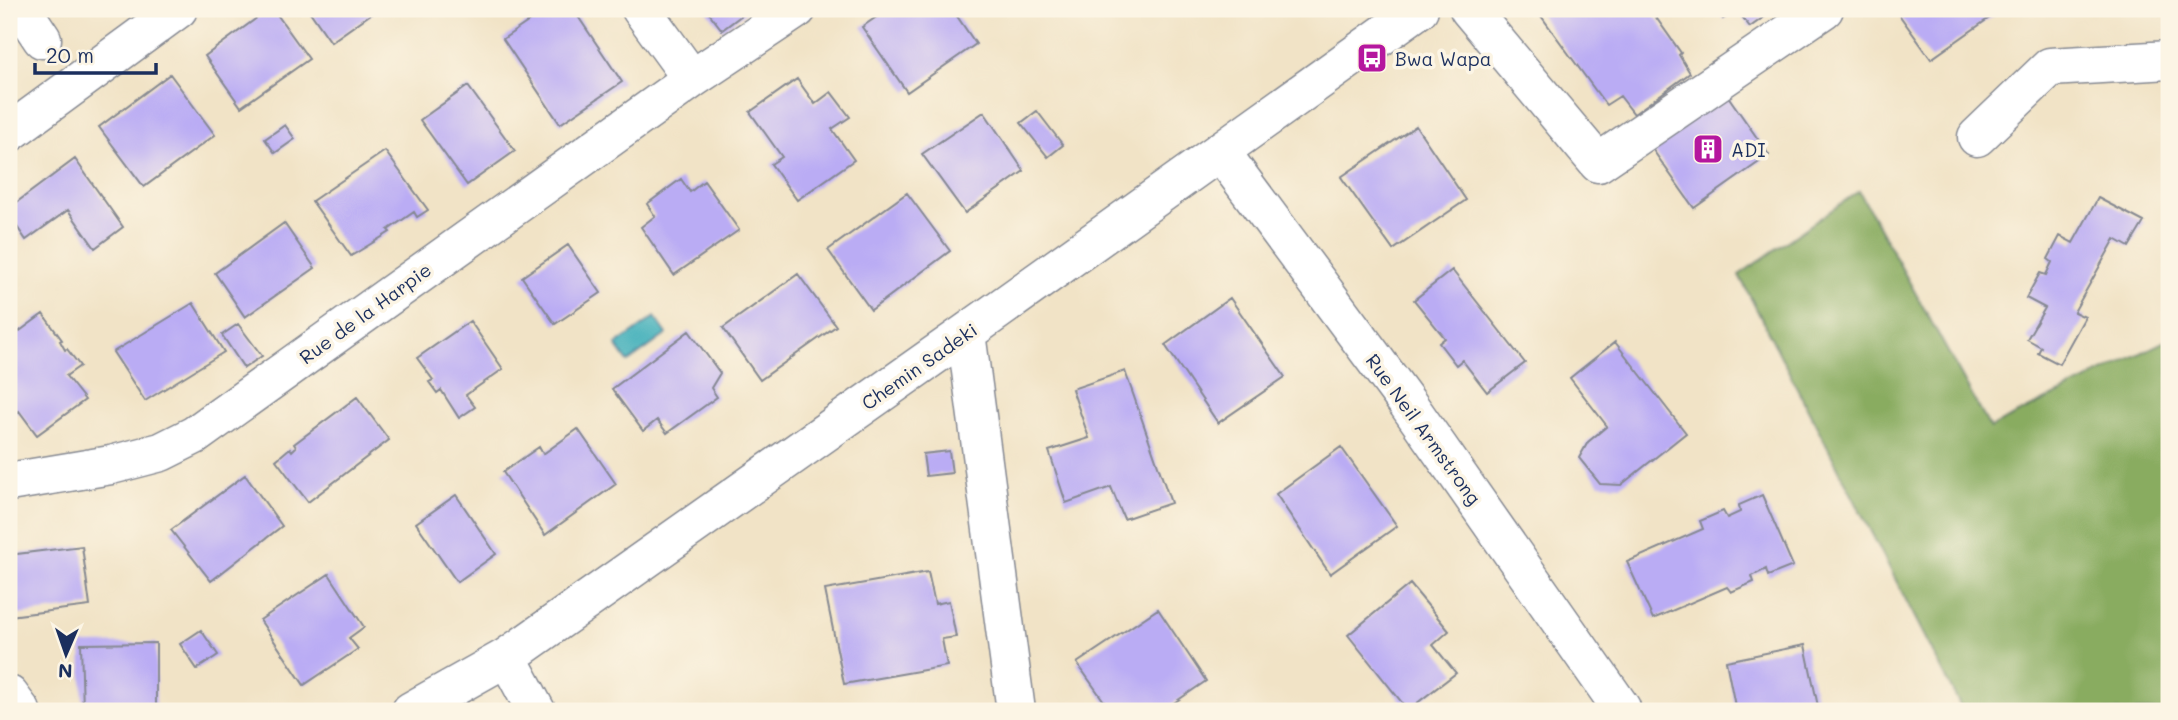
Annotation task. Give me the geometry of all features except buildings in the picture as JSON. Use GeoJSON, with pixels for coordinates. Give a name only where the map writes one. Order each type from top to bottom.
{"type":"FeatureCollection","features":[{"type":"Feature","properties":{"kind":"street"},"geometry":{"type":"LineString","coordinates":[[9,133],[178,9]]}},
{"type":"Feature","properties":{"kind":"street"},"geometry":{"type":"LineString","coordinates":[[641,9],[692,79]]}},
{"type":"Feature","properties":{"kind":"street","name":"Rue de la Harpie"},"geometry":{"type":"LineString","coordinates":[[9,482],[123,462],[161,452],[195,435],[692,79],[796,9]]}},
{"type":"Feature","properties":{"kind":"street","name":"Chemin Sadeki"},"geometry":{"type":"LineString","coordinates":[[411,711],[507,657],[1419,9]]}},
{"type":"Feature","properties":{"kind":"street"},"geometry":{"type":"LineString","coordinates":[[1469,9],[1598,163],[1824,9]]}},
{"type":"Feature","properties":{"kind":"street"},"geometry":{"type":"LineString","coordinates":[[1977,137],[2050,67],[2169,60]]}},
{"type":"Feature","properties":{"kind":"street","name":"Rue Neil Armstrong"},"geometry":{"type":"LineString","coordinates":[[1220,151],[1408,404],[1621,711]]}},
{"type":"Feature","properties":{"kind":"street"},"geometry":{"type":"LineString","coordinates":[[966,333],[1016,711]]}},
{"type":"Feature","properties":{"kind":"street"},"geometry":{"type":"LineString","coordinates":[[507,657],[536,711]]}},
{"type":"Feature","properties":{"kind":"street"},"geometry":{"type":"LineString","coordinates":[[9,695],[21,711]]}},
{"type":"Feature","properties":{"kind":"green space"},"geometry":{"type":"Polygon","coordinates":[[[1859,191],[1990,428],[2169,339],[2169,711],[1963,711],[1739,275],[1859,191]]]}},
{"type":"Feature","properties":{"kind":"water"},"geometry":{"type":"Polygon","coordinates":[[[655,317],[667,334],[628,362],[616,345],[655,317]]]}},
{"type":"Feature","properties":{"kind":"place","name":"Bwa Wapa"},"geometry":{"type":"Point","coordinates":[1372,58]}},
{"type":"Feature","properties":{"kind":"place","name":"ADI"},"geometry":{"type":"Point","coordinates":[1708,149]}}]}
